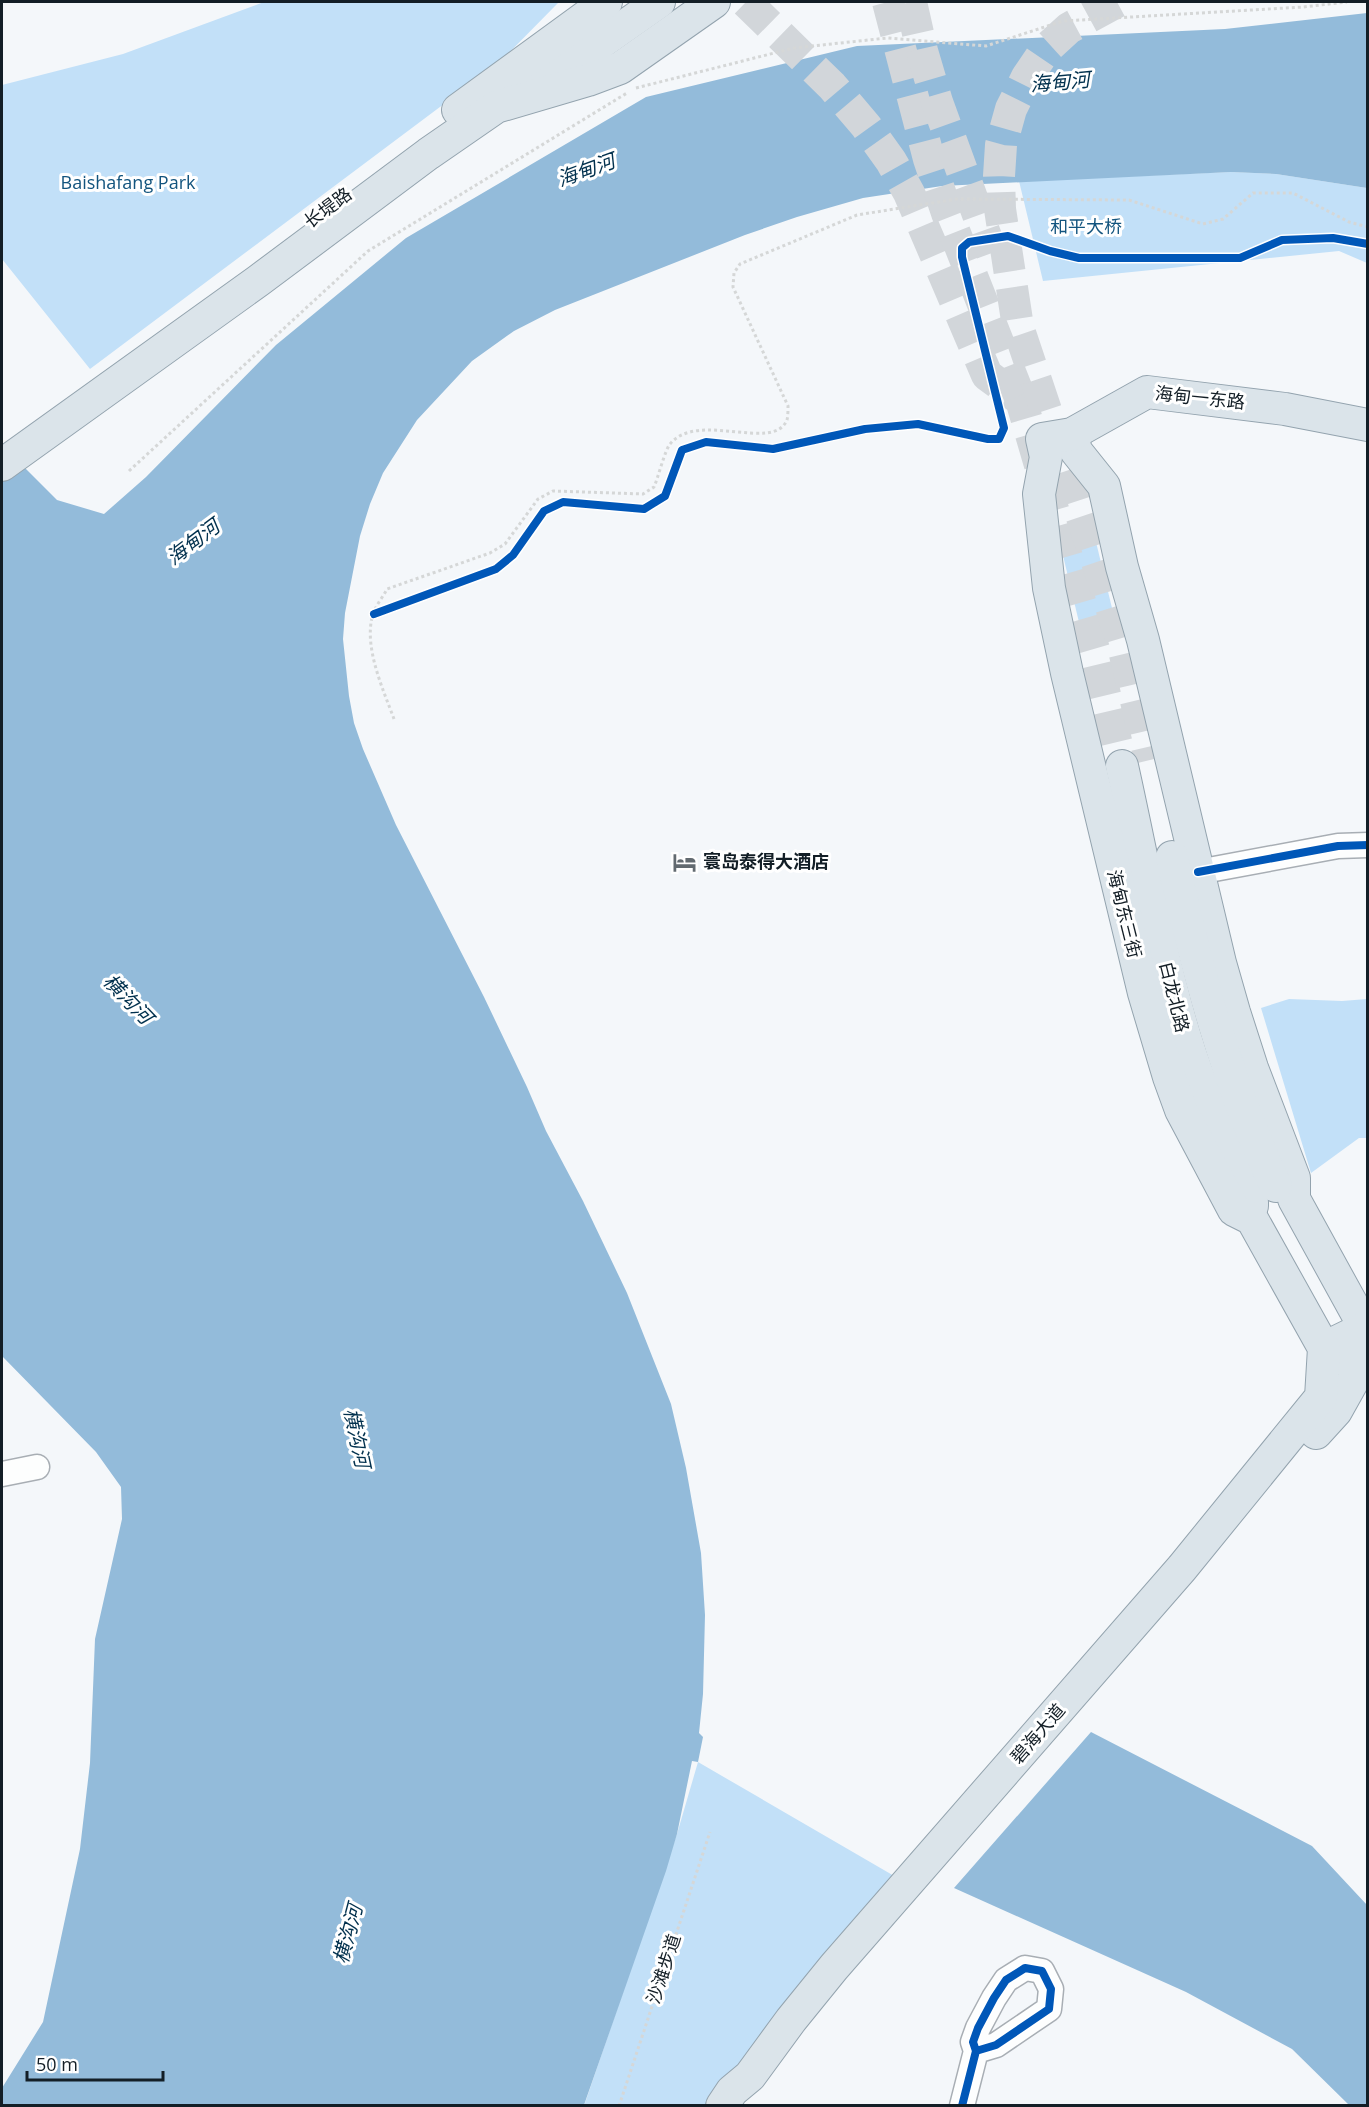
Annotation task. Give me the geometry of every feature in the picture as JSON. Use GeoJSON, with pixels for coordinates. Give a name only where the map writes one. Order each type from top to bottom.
{"type":"FeatureCollection","features":[{"type":"Feature","properties":{"kind":"main road","name":"长堤路"},"geometry":{"type":"LineString","coordinates":[[54,418],[444,121],[606,2]]}},
{"type":"Feature","properties":{"kind":"main road"},"geometry":{"type":"LineString","coordinates":[[2,447],[54,418],[294,255],[428,154],[496,107],[528,80],[592,49],[659,2]]}},
{"type":"Feature","properties":{"kind":"main road"},"geometry":{"type":"LineString","coordinates":[[496,107],[588,80],[620,68],[714,2]]}},
{"type":"Feature","properties":{"kind":"main road","name":"海甸一东路"},"geometry":{"type":"LineString","coordinates":[[1059,445],[1147,392],[1285,409],[1368,425]]}},
{"type":"Feature","properties":{"kind":"main road","name":"海甸一东路"},"geometry":{"type":"LineString","coordinates":[[1059,445],[1152,408],[1284,423],[1368,439]]}},
{"type":"Feature","properties":{"kind":"main road"},"geometry":{"type":"LineString","coordinates":[[2,465],[54,418]]}},
{"type":"Feature","properties":{"kind":"main road"},"geometry":{"type":"LineString","coordinates":[[1059,445],[1104,486],[1122,567],[1143,640],[1234,1012],[1263,1099],[1294,1178],[1294,1199],[1366,1328],[1364,1367],[1324,1348]]}},
{"type":"Feature","properties":{"kind":"main road","name":"海甸东三街"},"geometry":{"type":"LineString","coordinates":[[1059,445],[1039,494],[1049,588],[1067,673],[1146,1003],[1181,1110],[1234,1210],[1252,1219],[1324,1348]]}},
{"type":"Feature","properties":{"kind":"main road","name":"白龙北路"},"geometry":{"type":"LineString","coordinates":[[1252,1219],[1252,1202],[1207,1100],[1185,1039],[1167,969],[1136,763],[1220,1046],[1262,1156],[1276,1186],[1294,1199]]}},
{"type":"Feature","properties":{"kind":"main road"},"geometry":{"type":"LineString","coordinates":[[1324,1348],[1366,1328]]}},
{"type":"Feature","properties":{"kind":"main road","name":"碧海大道"},"geometry":{"type":"LineString","coordinates":[[722,2106],[732,2091],[750,2076],[791,2020],[829,1974],[1182,1569],[1321,1397],[1324,1348]]}},
{"type":"Feature","properties":{"kind":"main road","name":"碧海大道"},"geometry":{"type":"LineString","coordinates":[[741,2106],[795,2032],[841,1975],[1054,1729],[1122,1657],[1336,1411],[1364,1367]]}},
{"type":"Feature","properties":{"kind":"street"},"geometry":{"type":"LineString","coordinates":[[1198,872],[1338,846],[1368,845]]}},
{"type":"Feature","properties":{"kind":"street"},"geometry":{"type":"LineString","coordinates":[[2,1474],[37,1467]]}},
{"type":"Feature","properties":{"kind":"street"},"geometry":{"type":"LineString","coordinates":[[962,2106],[976,2051]]}},
{"type":"Feature","properties":{"kind":"path"},"geometry":{"type":"LineString","coordinates":[[129,471],[368,251],[636,88],[794,48],[887,38],[986,46],[1063,21],[1303,7],[1347,2]]}},
{"type":"Feature","properties":{"kind":"path"},"geometry":{"type":"LineString","coordinates":[[394,718],[378,677],[370,637],[374,614],[387,589],[490,553],[505,544],[538,499],[553,491],[643,494],[654,487],[670,444],[686,433],[706,428],[758,434],[776,431],[786,420],[788,406],[733,287],[734,273],[741,264],[857,214],[957,199],[1129,200],[1203,224],[1223,219],[1253,193],[1293,193],[1349,222],[1368,227]]}},
{"type":"Feature","properties":{"kind":"path"},"geometry":{"type":"LineString","coordinates":[[374,614],[385,609]]}},
{"type":"Feature","properties":{"kind":"green space","name":"Baishafang Park"},"geometry":{"type":"Polygon","coordinates":[[[264,2],[558,3],[500,62],[90,369],[2,259],[2,85],[123,54],[264,2]]]}},
{"type":"Feature","properties":{"kind":"green space","name":"和平大桥"},"geometry":{"type":"Polygon","coordinates":[[[1231,172],[1276,174],[1367,188],[1367,263],[1339,251],[1043,281],[1019,181],[1231,172]]]}},
{"type":"Feature","properties":{"kind":"green space"},"geometry":{"type":"Polygon","coordinates":[[[1096,542],[1119,637],[1084,643],[1060,543],[1096,542]]]}},
{"type":"Feature","properties":{"kind":"green space"},"geometry":{"type":"Polygon","coordinates":[[[1289,999],[1342,1001],[1367,999],[1367,1138],[1359,1138],[1311,1173],[1261,1008],[1289,999]]]}},
{"type":"Feature","properties":{"kind":"green space"},"geometry":{"type":"Polygon","coordinates":[[[698,1762],[908,1884],[724,2105],[584,2106],[677,1834],[698,1762]]]}},
{"type":"Feature","properties":{"kind":"water"},"geometry":{"type":"Polygon","coordinates":[[[1367,13],[1367,188],[1276,174],[1231,172],[942,186],[863,198],[745,235],[555,310],[514,331],[472,361],[417,420],[383,473],[360,536],[345,613],[343,639],[354,723],[396,825],[484,997],[546,1131],[627,1293],[671,1404],[686,1468],[701,1553],[705,1615],[703,1694],[699,1733],[703,1737],[698,1762],[692,1761],[677,1834],[666,1871],[584,2105],[2,2105],[2,2088],[43,2022],[80,1849],[90,1763],[95,1639],[122,1519],[121,1487],[96,1452],[2,1356],[2,445],[57,500],[104,514],[146,477],[276,345],[406,238],[646,97],[857,46],[1225,29],[1367,13]]]}},
{"type":"Feature","properties":{"kind":"water"},"geometry":{"type":"Polygon","coordinates":[[[1091,1732],[1312,1846],[1367,1905],[1367,2105],[1349,2105],[1292,2049],[1186,1992],[954,1888],[1091,1732]]]}},
{"type":"Feature","properties":{"kind":"tunnel"},"geometry":{"type":"LineString","coordinates":[[746,2],[832,86],[866,126],[891,161],[909,193],[987,375],[1021,400],[1095,653],[1122,766]]}},
{"type":"Feature","properties":{"kind":"tunnel"},"geometry":{"type":"LineString","coordinates":[[888,2],[929,159],[947,213],[1021,400]]}},
{"type":"Feature","properties":{"kind":"tunnel"},"geometry":{"type":"LineString","coordinates":[[911,2],[937,102],[992,253]]}},
{"type":"Feature","properties":{"kind":"tunnel"},"geometry":{"type":"LineString","coordinates":[[1117,2],[1069,28],[1046,49],[1027,77],[1011,109],[1001,145],[1000,209],[1018,327],[1102,577],[1123,646],[1150,760]]}},
{"type":"Feature","properties":{"kind":"cycle path"},"geometry":{"type":"LineString","coordinates":[[374,614],[496,569],[513,555],[544,511],[563,502],[644,509],[665,496],[682,450],[706,442],[773,449],[865,429],[918,424],[988,439],[999,439],[1004,428],[962,257],[962,248],[969,242],[1008,236],[1050,251],[1079,258],[1240,258],[1282,240],[1333,238],[1368,244]]}},
{"type":"Feature","properties":{"kind":"cycle path"},"geometry":{"type":"LineString","coordinates":[[1198,872],[1338,846],[1368,845]]}},
{"type":"Feature","properties":{"kind":"cycle path"},"geometry":{"type":"LineString","coordinates":[[962,2106],[976,2051],[973,2042],[994,1998],[1006,1980],[1025,1968],[1042,1971],[1051,1989],[1049,2009],[996,2045],[976,2051]]}},
{"type":"Feature","properties":{"kind":"place","name":"寰岛泰得大酒店"},"geometry":{"type":"Point","coordinates":[685,862]}},
{"type":"Feature","properties":{"kind":"water label","name":"海甸河"},"geometry":{"type":"Point","coordinates":[1060,82]}},
{"type":"Feature","properties":{"kind":"water label","name":"海甸河"},"geometry":{"type":"Point","coordinates":[586,170]}},
{"type":"Feature","properties":{"kind":"water label","name":"海甸河"},"geometry":{"type":"Point","coordinates":[193,542]}},
{"type":"Feature","properties":{"kind":"water label","name":"横沟河"},"geometry":{"type":"Point","coordinates":[128,999]}},
{"type":"Feature","properties":{"kind":"water label","name":"横沟河"},"geometry":{"type":"Point","coordinates":[357,1438]}},
{"type":"Feature","properties":{"kind":"water label","name":"横沟河"},"geometry":{"type":"Point","coordinates":[348,1934]}}]}
